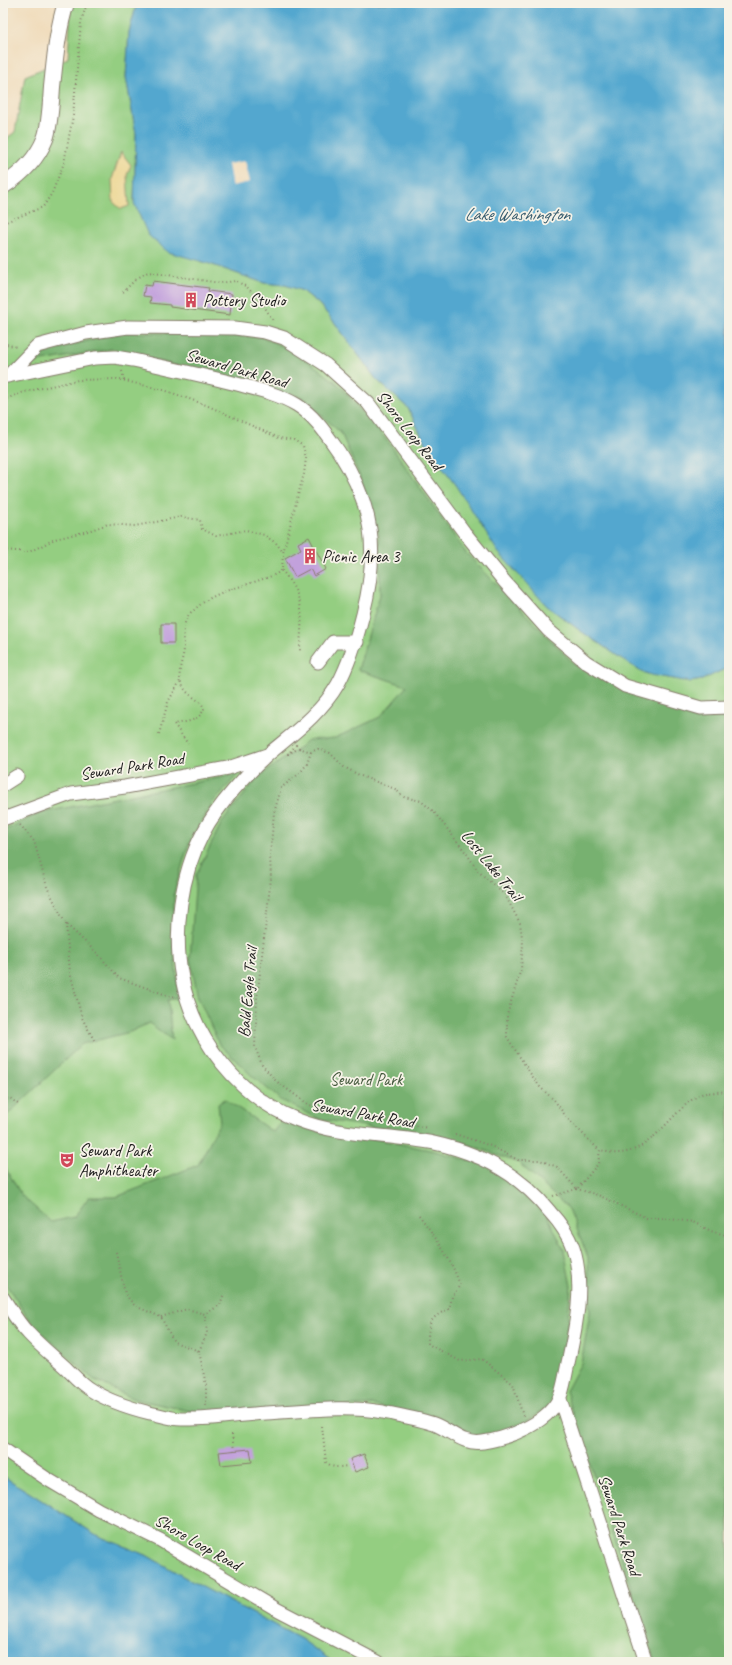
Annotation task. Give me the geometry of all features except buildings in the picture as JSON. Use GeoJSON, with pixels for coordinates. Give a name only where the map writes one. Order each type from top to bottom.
{"type":"FeatureCollection","features":[{"type":"Feature","properties":{"kind":"main road"},"geometry":{"type":"LineString","coordinates":[[3,186],[20,174],[35,158],[46,138],[58,34],[66,3]]}},
{"type":"Feature","properties":{"kind":"street","name":"Shore Loop Road"},"geometry":{"type":"LineString","coordinates":[[6,376],[37,346],[86,333],[128,327],[228,328],[265,332],[284,338],[326,365],[368,403],[464,532],[504,581],[548,630],[586,662],[625,686],[702,708],[729,707]]}},
{"type":"Feature","properties":{"kind":"street","name":"Seward Park Road"},"geometry":{"type":"LineString","coordinates":[[6,376],[95,358],[114,357],[133,360],[270,393],[297,404],[316,421],[352,474],[362,497],[369,520],[372,538],[370,589],[356,642],[338,684],[324,704],[290,738],[269,754],[222,802],[202,834],[185,881],[179,925],[181,976],[197,1024],[210,1048],[242,1085],[275,1110],[317,1127],[432,1143],[460,1151],[497,1165],[525,1185],[541,1200],[563,1227],[574,1250],[579,1283],[573,1339],[560,1400],[646,1662]]}},
{"type":"Feature","properties":{"kind":"street"},"geometry":{"type":"LineString","coordinates":[[318,662],[333,642],[356,642]]}},
{"type":"Feature","properties":{"kind":"street","name":"Seward Park Road"},"geometry":{"type":"LineString","coordinates":[[9,817],[71,794],[125,787],[228,768],[269,754]]}},
{"type":"Feature","properties":{"kind":"street"},"geometry":{"type":"LineString","coordinates":[[3,785],[17,776]]}},
{"type":"Feature","properties":{"kind":"street"},"geometry":{"type":"LineString","coordinates":[[3,1298],[26,1332],[89,1389],[131,1408],[177,1420],[327,1409],[377,1411],[434,1424],[463,1441],[474,1444],[490,1441],[527,1429],[544,1416],[560,1400]]}},
{"type":"Feature","properties":{"kind":"street","name":"Shore Loop Road"},"geometry":{"type":"LineString","coordinates":[[3,1450],[47,1479],[99,1510],[160,1540],[278,1610],[378,1662]]}},
{"type":"Feature","properties":{"kind":"path"},"geometry":{"type":"LineString","coordinates":[[123,292],[136,279],[148,272],[220,282],[236,281],[247,287],[264,306],[284,338]]}},
{"type":"Feature","properties":{"kind":"path"},"geometry":{"type":"LineString","coordinates":[[3,343],[16,346]]}},
{"type":"Feature","properties":{"kind":"path"},"geometry":{"type":"LineString","coordinates":[[3,400],[24,392],[78,380],[117,378],[164,390],[206,406],[279,438],[294,440],[302,446],[306,458],[304,474],[284,553],[282,570],[290,581],[299,600],[301,615],[300,651]]}},
{"type":"Feature","properties":{"kind":"path"},"geometry":{"type":"LineString","coordinates":[[35,382],[38,389]]}},
{"type":"Feature","properties":{"kind":"path"},"geometry":{"type":"LineString","coordinates":[[3,550],[29,552],[55,538],[88,531],[108,524],[135,526],[181,517],[200,520],[202,529],[216,536],[246,530],[264,535],[276,543],[284,553]]}},
{"type":"Feature","properties":{"kind":"path"},"geometry":{"type":"LineString","coordinates":[[188,744],[174,724],[194,719],[203,712],[204,708],[200,701],[190,696],[180,681],[179,674],[184,651],[183,632],[188,616],[202,602],[217,594],[278,573],[282,570]]}},
{"type":"Feature","properties":{"kind":"path"},"geometry":{"type":"LineString","coordinates":[[159,734],[168,702],[180,681]]}},
{"type":"Feature","properties":{"kind":"path","name":"Lost Lake Trail"},"geometry":{"type":"LineString","coordinates":[[299,748],[311,752],[318,750],[330,753],[344,767],[361,776],[396,789],[404,797],[421,801],[434,812],[467,854],[478,871],[505,895],[520,923],[523,944],[521,969],[507,1015],[507,1037],[540,1087],[555,1101],[567,1118],[600,1150]]}},
{"type":"Feature","properties":{"kind":"path","name":"Bald Eagle Trail"},"geometry":{"type":"LineString","coordinates":[[311,752],[307,764],[300,773],[281,788],[274,813],[270,855],[271,878],[257,998],[255,1046],[262,1065],[276,1081],[309,1105],[328,1109],[350,1111],[432,1129]]}},
{"type":"Feature","properties":{"kind":"path"},"geometry":{"type":"LineString","coordinates":[[9,817],[15,819],[34,841],[47,887],[66,923],[97,953],[119,978],[172,997],[186,993]]}},
{"type":"Feature","properties":{"kind":"path"},"geometry":{"type":"LineString","coordinates":[[66,923],[70,972],[82,1018],[94,1040]]}},
{"type":"Feature","properties":{"kind":"path"},"geometry":{"type":"LineString","coordinates":[[541,1200],[577,1189],[598,1164],[600,1150],[618,1153],[634,1149],[650,1140],[667,1122],[700,1094],[729,1091]]}},
{"type":"Feature","properties":{"kind":"path"},"geometry":{"type":"LineString","coordinates":[[3,1100],[10,1098],[18,1104]]}},
{"type":"Feature","properties":{"kind":"path"},"geometry":{"type":"LineString","coordinates":[[448,1132],[492,1146],[518,1160],[540,1160],[557,1167],[577,1189],[598,1195],[647,1218],[661,1218],[693,1222],[711,1232],[729,1236]]}},
{"type":"Feature","properties":{"kind":"path"},"geometry":{"type":"LineString","coordinates":[[419,1215],[445,1250],[460,1285],[452,1297],[450,1309],[437,1315],[428,1327],[428,1344],[460,1361],[482,1359],[513,1384],[527,1429]]}},
{"type":"Feature","properties":{"kind":"path"},"geometry":{"type":"LineString","coordinates":[[116,1252],[125,1294],[135,1306],[162,1317],[187,1309],[205,1314],[220,1306],[224,1293]]}},
{"type":"Feature","properties":{"kind":"path"},"geometry":{"type":"LineString","coordinates":[[205,1314],[207,1333],[199,1351],[206,1386],[205,1418]]}},
{"type":"Feature","properties":{"kind":"path"},"geometry":{"type":"LineString","coordinates":[[162,1317],[174,1342],[199,1351]]}},
{"type":"Feature","properties":{"kind":"path"},"geometry":{"type":"LineString","coordinates":[[322,1426],[326,1462],[336,1468],[348,1466]]}},
{"type":"Feature","properties":{"kind":"path"},"geometry":{"type":"LineString","coordinates":[[232,1434],[234,1451]]}},
{"type":"Feature","properties":{"kind":"green space","name":"Seward Park"},"geometry":{"type":"Polygon","coordinates":[[[71,3],[137,3],[129,32],[126,77],[136,134],[134,203],[201,262],[264,283],[285,285],[303,291],[319,304],[335,323],[376,379],[408,408],[427,447],[547,606],[582,632],[640,671],[651,675],[690,682],[702,680],[729,667],[729,1662],[333,1662],[301,1639],[193,1582],[146,1555],[98,1536],[3,1476],[3,141],[15,132],[25,76],[68,58],[71,3]]]}},
{"type":"Feature","properties":{"kind":"green space"},"geometry":{"type":"Polygon","coordinates":[[[123,332],[262,337],[298,353],[338,384],[389,443],[466,553],[575,665],[696,720],[729,715],[729,1662],[655,1662],[566,1391],[581,1363],[590,1313],[588,1257],[569,1209],[519,1163],[451,1138],[428,1136],[319,1119],[281,1100],[251,1075],[219,1044],[198,997],[190,959],[196,875],[221,824],[258,777],[308,740],[335,738],[380,717],[407,686],[358,670],[380,595],[379,535],[362,482],[341,433],[303,398],[112,349],[31,363],[51,350],[123,332]]]}},
{"type":"Feature","properties":{"kind":"green space"},"geometry":{"type":"Polygon","coordinates":[[[238,774],[213,802],[188,846],[174,893],[174,950],[179,998],[168,1000],[172,1040],[149,1023],[130,1032],[82,1044],[3,1119],[3,831],[40,813],[238,774]]]}},
{"type":"Feature","properties":{"kind":"green space"},"geometry":{"type":"Polygon","coordinates":[[[225,1099],[273,1132],[282,1120],[435,1151],[496,1168],[545,1211],[564,1250],[571,1286],[560,1399],[527,1421],[500,1435],[473,1436],[429,1417],[372,1405],[209,1415],[134,1399],[93,1379],[34,1326],[3,1280],[3,1164],[22,1196],[51,1222],[74,1217],[89,1197],[116,1197],[198,1165],[220,1122],[218,1104],[225,1099]]]}},
{"type":"Feature","properties":{"kind":"sand"},"geometry":{"type":"Polygon","coordinates":[[[121,152],[131,165],[127,175],[129,206],[121,209],[113,202],[112,179],[121,152]]]}},
{"type":"Feature","properties":{"kind":"water","name":"Lake Washington"},"geometry":{"type":"Polygon","coordinates":[[[137,3],[729,3],[729,667],[702,680],[690,682],[651,675],[640,671],[582,632],[547,606],[498,552],[456,486],[427,447],[408,408],[376,379],[335,323],[319,304],[303,291],[285,285],[264,283],[207,263],[168,252],[148,235],[134,203],[136,134],[126,77],[129,32],[137,3]]]}},
{"type":"Feature","properties":{"kind":"water"},"geometry":{"type":"Polygon","coordinates":[[[3,1476],[98,1536],[146,1555],[193,1582],[301,1639],[333,1662],[3,1662],[3,1476]]]}},
{"type":"Feature","properties":{"kind":"pier"},"geometry":{"type":"Polygon","coordinates":[[[245,161],[250,182],[232,186],[228,164],[245,161]]]}},
{"type":"Feature","properties":{"kind":"place","name":"Pottery Studio"},"geometry":{"type":"Point","coordinates":[191,300]}},
{"type":"Feature","properties":{"kind":"place","name":"Picnic Area 3"},"geometry":{"type":"Point","coordinates":[310,556]}},
{"type":"Feature","properties":{"kind":"place","name":"Seward Park Amphitheater"},"geometry":{"type":"Point","coordinates":[67,1160]}}]}
